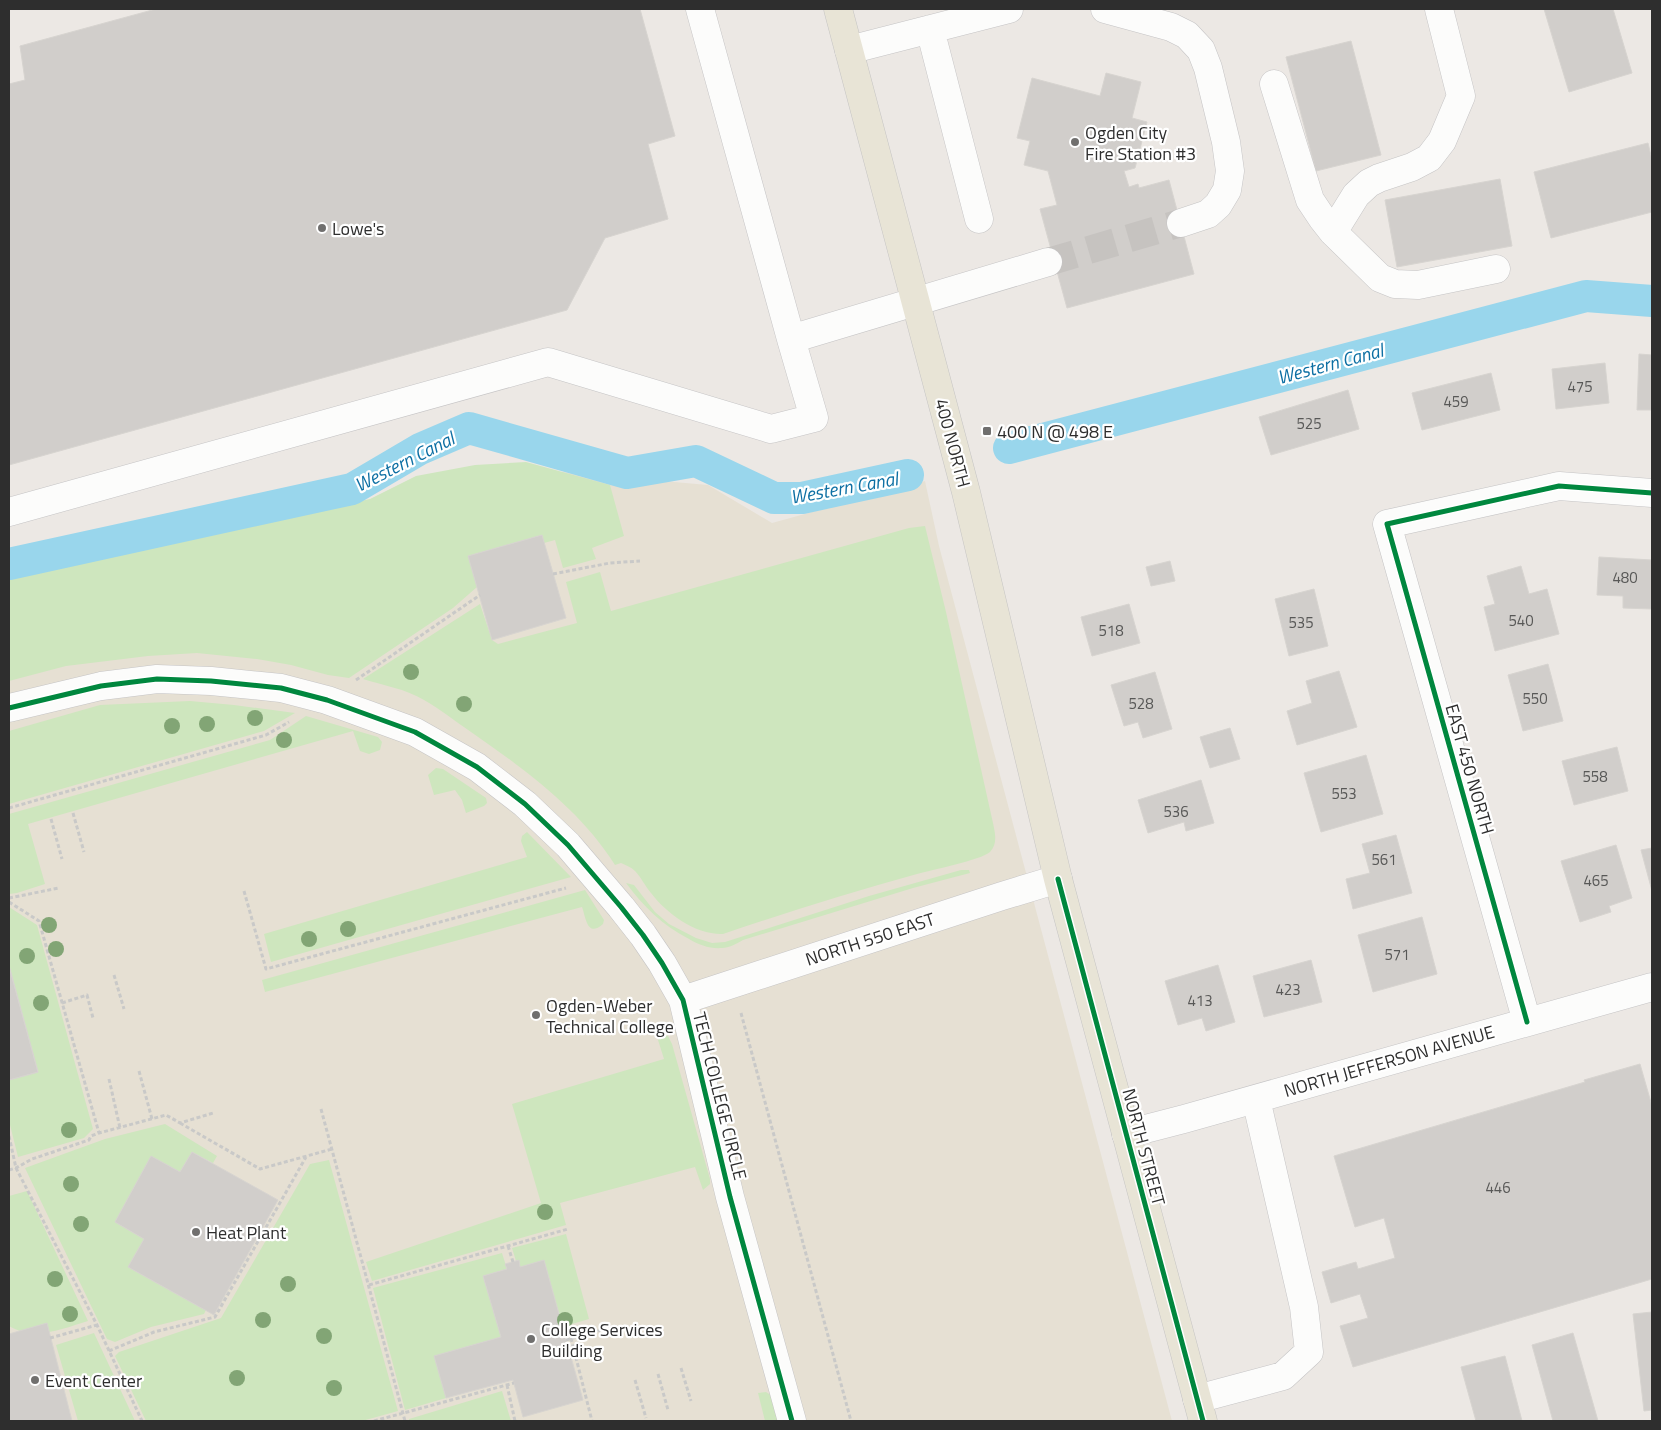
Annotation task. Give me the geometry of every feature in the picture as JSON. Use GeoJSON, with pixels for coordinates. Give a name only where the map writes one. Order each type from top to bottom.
{"type":"FeatureCollection","features":[{"type":"Feature","properties":{"kind":"main road","name":"400 NORTH"},"geometry":{"type":"LineString","coordinates":[[838,9],[966,492],[1058,879]]}},
{"type":"Feature","properties":{"kind":"main road","name":"NORTH STREET"},"geometry":{"type":"LineString","coordinates":[[1058,879],[1200,1410]]}},
{"type":"Feature","properties":{"kind":"street"},"geometry":{"type":"LineString","coordinates":[[9,512],[548,362],[771,429],[814,418],[790,339],[700,9]]}},
{"type":"Feature","properties":{"kind":"street"},"geometry":{"type":"LineString","coordinates":[[849,50],[1009,9]]}},
{"type":"Feature","properties":{"kind":"street"},"geometry":{"type":"LineString","coordinates":[[1105,9],[1171,27],[1188,35],[1200,50],[1208,68],[1226,142],[1230,171],[1227,190],[1218,205],[1208,214],[1181,223]]}},
{"type":"Feature","properties":{"kind":"street"},"geometry":{"type":"LineString","coordinates":[[1333,232],[1356,195],[1369,183],[1412,167],[1430,158],[1442,141],[1461,96],[1439,9]]}},
{"type":"Feature","properties":{"kind":"street"},"geometry":{"type":"LineString","coordinates":[[930,29],[979,220]]}},
{"type":"Feature","properties":{"kind":"street"},"geometry":{"type":"LineString","coordinates":[[1274,84],[1310,200],[1333,232],[1380,278],[1395,284],[1418,285],[1496,269]]}},
{"type":"Feature","properties":{"kind":"street"},"geometry":{"type":"LineString","coordinates":[[790,339],[1048,262]]}},
{"type":"Feature","properties":{"kind":"street","name":"EAST 450 NORTH"},"geometry":{"type":"LineString","coordinates":[[1527,1022],[1387,524],[1560,486],[1652,493]]}},
{"type":"Feature","properties":{"kind":"street","name":"TECH COLLEGE CIRCLE"},"geometry":{"type":"LineString","coordinates":[[9,708],[100,686],[157,680],[211,681],[281,688],[318,697],[415,732],[477,767],[525,804],[568,845],[643,934],[683,1000],[730,1197],[792,1421]]}},
{"type":"Feature","properties":{"kind":"street","name":"NORTH 550 EAST"},"geometry":{"type":"LineString","coordinates":[[683,1000],[1058,879]]}},
{"type":"Feature","properties":{"kind":"street","name":"NORTH JEFFERSON AVENUE"},"geometry":{"type":"LineString","coordinates":[[1126,1134],[1652,987]]}},
{"type":"Feature","properties":{"kind":"street"},"geometry":{"type":"LineString","coordinates":[[1200,1410],[1283,1376],[1309,1352],[1304,1307],[1256,1099]]}},
{"type":"Feature","properties":{"kind":"path"},"geometry":{"type":"LineString","coordinates":[[553,574],[610,563],[640,561]]}},
{"type":"Feature","properties":{"kind":"path"},"geometry":{"type":"LineString","coordinates":[[353,682],[480,596]]}},
{"type":"Feature","properties":{"kind":"path"},"geometry":{"type":"LineString","coordinates":[[9,808],[266,735],[296,718]]}},
{"type":"Feature","properties":{"kind":"path"},"geometry":{"type":"LineString","coordinates":[[73,813],[84,852]]}},
{"type":"Feature","properties":{"kind":"path"},"geometry":{"type":"LineString","coordinates":[[51,819],[62,859]]}},
{"type":"Feature","properties":{"kind":"path"},"geometry":{"type":"LineString","coordinates":[[244,891],[266,969],[570,887]]}},
{"type":"Feature","properties":{"kind":"path"},"geometry":{"type":"LineString","coordinates":[[9,900],[59,888]]}},
{"type":"Feature","properties":{"kind":"path"},"geometry":{"type":"LineString","coordinates":[[9,900],[39,921],[99,1134]]}},
{"type":"Feature","properties":{"kind":"path"},"geometry":{"type":"LineString","coordinates":[[114,975],[124,1009]]}},
{"type":"Feature","properties":{"kind":"path"},"geometry":{"type":"LineString","coordinates":[[62,1003],[88,995],[93,1018]]}},
{"type":"Feature","properties":{"kind":"path"},"geometry":{"type":"LineString","coordinates":[[741,1013],[851,1421]]}},
{"type":"Feature","properties":{"kind":"path"},"geometry":{"type":"LineString","coordinates":[[139,1070],[152,1119]]}},
{"type":"Feature","properties":{"kind":"path"},"geometry":{"type":"LineString","coordinates":[[109,1079],[120,1128]]}},
{"type":"Feature","properties":{"kind":"path"},"geometry":{"type":"LineString","coordinates":[[321,1109],[406,1421]]}},
{"type":"Feature","properties":{"kind":"path"},"geometry":{"type":"LineString","coordinates":[[180,1123],[214,1114]]}},
{"type":"Feature","properties":{"kind":"path"},"geometry":{"type":"LineString","coordinates":[[9,1170],[32,1159],[89,1140],[91,1136],[166,1115],[260,1169],[332,1149]]}},
{"type":"Feature","properties":{"kind":"path"},"geometry":{"type":"LineString","coordinates":[[9,1136],[16,1168],[97,1325],[142,1421]]}},
{"type":"Feature","properties":{"kind":"path"},"geometry":{"type":"LineString","coordinates":[[109,1351],[154,1332],[215,1318],[306,1156]]}},
{"type":"Feature","properties":{"kind":"path"},"geometry":{"type":"LineString","coordinates":[[369,1285],[568,1229]]}},
{"type":"Feature","properties":{"kind":"path"},"geometry":{"type":"LineString","coordinates":[[508,1246],[513,1262]]}},
{"type":"Feature","properties":{"kind":"path"},"geometry":{"type":"LineString","coordinates":[[50,1338],[97,1325]]}},
{"type":"Feature","properties":{"kind":"path"},"geometry":{"type":"LineString","coordinates":[[566,1340],[612,1326]]}},
{"type":"Feature","properties":{"kind":"path"},"geometry":{"type":"LineString","coordinates":[[571,1338],[592,1421]]}},
{"type":"Feature","properties":{"kind":"path"},"geometry":{"type":"LineString","coordinates":[[681,1368],[691,1401]]}},
{"type":"Feature","properties":{"kind":"path"},"geometry":{"type":"LineString","coordinates":[[658,1374],[668,1410]]}},
{"type":"Feature","properties":{"kind":"path"},"geometry":{"type":"LineString","coordinates":[[635,1380],[646,1418]]}},
{"type":"Feature","properties":{"kind":"path"},"geometry":{"type":"LineString","coordinates":[[374,1421],[514,1382]]}},
{"type":"Feature","properties":{"kind":"path"},"geometry":{"type":"LineString","coordinates":[[506,1385],[515,1421]]}},
{"type":"Feature","properties":{"kind":"shaded area","name":"Ogden-Weber Technical College"},"geometry":{"type":"Polygon","coordinates":[[[561,472],[708,485],[772,523],[925,481],[939,546],[1172,1421],[9,1421],[9,608],[561,472]]]}},
{"type":"Feature","properties":{"kind":"green space"},"geometry":{"type":"Polygon","coordinates":[[[526,462],[610,485],[624,536],[592,548],[596,559],[563,568],[555,540],[544,543],[542,535],[468,556],[477,587],[453,608],[349,678],[257,659],[197,653],[148,656],[66,666],[9,681],[9,573],[116,553],[370,499],[416,476],[475,465],[526,462]]]}},
{"type":"Feature","properties":{"kind":"green space"},"geometry":{"type":"Polygon","coordinates":[[[925,526],[993,823],[995,838],[993,849],[977,858],[844,895],[723,934],[703,931],[693,927],[665,908],[630,867],[621,863],[615,865],[585,826],[550,791],[448,715],[410,693],[363,679],[480,604],[492,640],[498,644],[577,623],[566,582],[600,572],[611,611],[909,528],[925,526]]]}},
{"type":"Feature","properties":{"kind":"green space"},"geometry":{"type":"Polygon","coordinates":[[[190,701],[295,713],[264,731],[9,804],[9,731],[100,705],[190,701]]]}},
{"type":"Feature","properties":{"kind":"green space"},"geometry":{"type":"Polygon","coordinates":[[[306,716],[378,737],[382,742],[380,750],[369,754],[360,751],[353,731],[28,824],[45,884],[9,894],[9,814],[270,740],[306,716]]]}},
{"type":"Feature","properties":{"kind":"green space"},"geometry":{"type":"Polygon","coordinates":[[[436,768],[443,769],[486,798],[487,803],[466,813],[462,800],[455,790],[434,795],[428,775],[436,768]]]}},
{"type":"Feature","properties":{"kind":"green space"},"geometry":{"type":"Polygon","coordinates":[[[527,832],[571,877],[271,962],[264,934],[527,857],[521,841],[522,836],[527,832]]]}},
{"type":"Feature","properties":{"kind":"green space"},"geometry":{"type":"Polygon","coordinates":[[[961,870],[969,870],[970,873],[913,888],[722,948],[701,945],[670,928],[647,908],[626,883],[634,885],[655,912],[669,924],[696,938],[712,943],[725,942],[869,896],[961,870]]]}},
{"type":"Feature","properties":{"kind":"green space"},"geometry":{"type":"Polygon","coordinates":[[[585,890],[604,920],[603,924],[598,928],[590,928],[582,907],[265,992],[262,980],[585,890]]]}},
{"type":"Feature","properties":{"kind":"green space"},"geometry":{"type":"Polygon","coordinates":[[[9,907],[37,925],[93,1129],[84,1138],[18,1157],[9,1121],[9,1080],[38,1072],[9,966],[9,907]]]}},
{"type":"Feature","properties":{"kind":"green space"},"geometry":{"type":"Polygon","coordinates":[[[664,1035],[668,1036],[672,1044],[710,1179],[710,1184],[703,1190],[695,1167],[560,1203],[566,1225],[372,1281],[366,1262],[541,1203],[512,1104],[664,1059],[658,1040],[664,1035]]]}},
{"type":"Feature","properties":{"kind":"green space"},"geometry":{"type":"Polygon","coordinates":[[[165,1124],[217,1156],[213,1163],[192,1152],[180,1172],[151,1157],[115,1222],[144,1239],[128,1267],[206,1310],[204,1314],[151,1327],[115,1342],[107,1339],[25,1168],[105,1139],[165,1124]]]}},
{"type":"Feature","properties":{"kind":"green space"},"geometry":{"type":"Polygon","coordinates":[[[329,1160],[398,1411],[362,1421],[146,1421],[115,1356],[119,1352],[221,1318],[310,1164],[329,1160]]]}},
{"type":"Feature","properties":{"kind":"green space"},"geometry":{"type":"Polygon","coordinates":[[[27,1191],[88,1321],[58,1330],[38,1333],[28,1333],[9,1326],[9,1196],[27,1191]]]}},
{"type":"Feature","properties":{"kind":"green space"},"geometry":{"type":"Polygon","coordinates":[[[566,1234],[589,1319],[562,1327],[543,1261],[520,1267],[512,1248],[566,1234]]]}},
{"type":"Feature","properties":{"kind":"green space"},"geometry":{"type":"Polygon","coordinates":[[[502,1253],[507,1269],[483,1276],[501,1337],[435,1356],[446,1398],[405,1410],[373,1288],[502,1253]]]}},
{"type":"Feature","properties":{"kind":"green space"},"geometry":{"type":"Polygon","coordinates":[[[94,1333],[135,1421],[78,1421],[56,1345],[94,1333]]]}},
{"type":"Feature","properties":{"kind":"green space"},"geometry":{"type":"Polygon","coordinates":[[[502,1391],[511,1421],[409,1421],[409,1419],[502,1391]]]}},
{"type":"Feature","properties":{"kind":"green space"},"geometry":{"type":"Polygon","coordinates":[[[766,1392],[772,1396],[779,1421],[765,1421],[758,1393],[766,1392]]]}},
{"type":"Feature","properties":{"kind":"building","name":"Lowe's"},"geometry":{"type":"Polygon","coordinates":[[[156,9],[640,9],[675,136],[648,144],[668,219],[605,238],[567,310],[9,465],[9,84],[25,80],[20,46],[156,9]]]}},
{"type":"Feature","properties":{"kind":"building"},"geometry":{"type":"Polygon","coordinates":[[[1544,9],[1613,9],[1632,73],[1569,92],[1544,9]]]}},
{"type":"Feature","properties":{"kind":"building"},"geometry":{"type":"Polygon","coordinates":[[[1351,41],[1381,155],[1316,171],[1286,57],[1351,41]]]}},
{"type":"Feature","properties":{"kind":"building","name":"Ogden City Fire Station #3"},"geometry":{"type":"Polygon","coordinates":[[[1106,73],[1141,82],[1132,118],[1147,122],[1135,168],[1124,171],[1129,187],[1138,184],[1139,188],[1169,180],[1194,274],[1067,308],[1040,209],[1057,205],[1048,171],[1024,165],[1030,141],[1017,138],[1032,78],[1100,96],[1106,73]]]}},
{"type":"Feature","properties":{"kind":"building"},"geometry":{"type":"Polygon","coordinates":[[[1648,143],[1652,160],[1652,212],[1551,238],[1534,172],[1648,143]]]}},
{"type":"Feature","properties":{"kind":"building"},"geometry":{"type":"Polygon","coordinates":[[[1500,179],[1512,246],[1397,267],[1385,200],[1500,179]]]}},
{"type":"Feature","properties":{"kind":"building"},"geometry":{"type":"Polygon","coordinates":[[[1639,354],[1652,355],[1652,410],[1637,410],[1639,354]]]}},
{"type":"Feature","properties":{"kind":"building"},"geometry":{"type":"Polygon","coordinates":[[[1605,363],[1609,403],[1556,409],[1552,369],[1605,363]]]}},
{"type":"Feature","properties":{"kind":"building"},"geometry":{"type":"Polygon","coordinates":[[[1491,373],[1500,410],[1422,430],[1412,393],[1491,373]]]}},
{"type":"Feature","properties":{"kind":"building"},"geometry":{"type":"Polygon","coordinates":[[[1348,390],[1359,429],[1271,455],[1259,417],[1348,390]]]}},
{"type":"Feature","properties":{"kind":"building"},"geometry":{"type":"Polygon","coordinates":[[[542,535],[566,618],[492,640],[468,556],[542,535]]]}},
{"type":"Feature","properties":{"kind":"building"},"geometry":{"type":"Polygon","coordinates":[[[1599,557],[1652,560],[1652,609],[1623,608],[1623,596],[1597,595],[1599,557]]]}},
{"type":"Feature","properties":{"kind":"building"},"geometry":{"type":"Polygon","coordinates":[[[1170,561],[1175,581],[1151,586],[1146,567],[1170,561]]]}},
{"type":"Feature","properties":{"kind":"building"},"geometry":{"type":"Polygon","coordinates":[[[1521,566],[1529,594],[1547,589],[1559,634],[1495,651],[1484,607],[1495,604],[1487,576],[1521,566]]]}},
{"type":"Feature","properties":{"kind":"building"},"geometry":{"type":"Polygon","coordinates":[[[1314,589],[1328,646],[1289,656],[1275,599],[1314,589]]]}},
{"type":"Feature","properties":{"kind":"building"},"geometry":{"type":"Polygon","coordinates":[[[1129,604],[1140,643],[1092,656],[1081,617],[1129,604]]]}},
{"type":"Feature","properties":{"kind":"building"},"geometry":{"type":"Polygon","coordinates":[[[1548,664],[1563,721],[1523,731],[1508,675],[1548,664]]]}},
{"type":"Feature","properties":{"kind":"building"},"geometry":{"type":"Polygon","coordinates":[[[1339,671],[1357,727],[1297,745],[1287,711],[1312,703],[1306,681],[1339,671]]]}},
{"type":"Feature","properties":{"kind":"building"},"geometry":{"type":"Polygon","coordinates":[[[1155,672],[1172,729],[1143,738],[1138,722],[1124,726],[1111,685],[1155,672]]]}},
{"type":"Feature","properties":{"kind":"building"},"geometry":{"type":"Polygon","coordinates":[[[1230,728],[1240,759],[1210,768],[1200,737],[1230,728]]]}},
{"type":"Feature","properties":{"kind":"building"},"geometry":{"type":"Polygon","coordinates":[[[1617,747],[1628,791],[1574,805],[1562,761],[1617,747]]]}},
{"type":"Feature","properties":{"kind":"building"},"geometry":{"type":"Polygon","coordinates":[[[1366,755],[1383,814],[1321,832],[1304,773],[1366,755]]]}},
{"type":"Feature","properties":{"kind":"building"},"geometry":{"type":"Polygon","coordinates":[[[1201,780],[1214,823],[1186,831],[1184,822],[1148,833],[1138,800],[1201,780]]]}},
{"type":"Feature","properties":{"kind":"building"},"geometry":{"type":"Polygon","coordinates":[[[1396,835],[1412,893],[1353,909],[1346,879],[1370,873],[1362,844],[1396,835]]]}},
{"type":"Feature","properties":{"kind":"building"},"geometry":{"type":"Polygon","coordinates":[[[1616,845],[1632,898],[1609,906],[1611,912],[1580,922],[1561,861],[1616,845]]]}},
{"type":"Feature","properties":{"kind":"building"},"geometry":{"type":"Polygon","coordinates":[[[1652,848],[1652,891],[1641,850],[1652,848]]]}},
{"type":"Feature","properties":{"kind":"building"},"geometry":{"type":"Polygon","coordinates":[[[1422,917],[1437,974],[1373,992],[1358,935],[1422,917]]]}},
{"type":"Feature","properties":{"kind":"building"},"geometry":{"type":"Polygon","coordinates":[[[1311,960],[1322,1002],[1264,1017],[1253,976],[1311,960]]]}},
{"type":"Feature","properties":{"kind":"building"},"geometry":{"type":"Polygon","coordinates":[[[1218,965],[1235,1022],[1206,1031],[1202,1018],[1178,1025],[1165,981],[1218,965]]]}},
{"type":"Feature","properties":{"kind":"building"},"geometry":{"type":"Polygon","coordinates":[[[9,966],[38,1072],[9,1080],[9,966]]]}},
{"type":"Feature","properties":{"kind":"building"},"geometry":{"type":"Polygon","coordinates":[[[9,966],[38,1072],[9,1080],[9,966]]]}},
{"type":"Feature","properties":{"kind":"building"},"geometry":{"type":"Polygon","coordinates":[[[1640,1064],[1652,1106],[1652,1279],[1353,1367],[1340,1326],[1368,1318],[1360,1294],[1331,1303],[1322,1272],[1356,1262],[1358,1269],[1395,1258],[1384,1218],[1355,1227],[1334,1156],[1640,1064]]]}},
{"type":"Feature","properties":{"kind":"building","name":"Heat Plant"},"geometry":{"type":"Polygon","coordinates":[[[192,1152],[278,1200],[214,1315],[128,1267],[144,1239],[115,1222],[151,1156],[180,1172],[192,1152]]]}},
{"type":"Feature","properties":{"kind":"building","name":"College Services Building"},"geometry":{"type":"Polygon","coordinates":[[[519,1260],[520,1267],[544,1260],[583,1400],[523,1417],[513,1380],[446,1398],[434,1356],[501,1337],[483,1276],[507,1269],[505,1264],[519,1260]]]}},
{"type":"Feature","properties":{"kind":"building"},"geometry":{"type":"Polygon","coordinates":[[[1652,1312],[1652,1410],[1644,1411],[1633,1314],[1652,1312]]]}},
{"type":"Feature","properties":{"kind":"building","name":"Event Center"},"geometry":{"type":"Polygon","coordinates":[[[47,1323],[72,1421],[9,1421],[9,1334],[47,1323]]]}},
{"type":"Feature","properties":{"kind":"building"},"geometry":{"type":"Polygon","coordinates":[[[1573,1333],[1598,1421],[1553,1421],[1532,1345],[1573,1333]]]}},
{"type":"Feature","properties":{"kind":"building"},"geometry":{"type":"Polygon","coordinates":[[[1505,1356],[1522,1421],[1476,1421],[1461,1367],[1505,1356]]]}},
{"type":"Feature","properties":{"kind":"waterway","name":"Western Canal"},"geometry":{"type":"LineString","coordinates":[[1009,448],[1586,296],[1652,301]]}},
{"type":"Feature","properties":{"kind":"waterway","name":"Western Canal"},"geometry":{"type":"LineString","coordinates":[[9,564],[352,489],[420,449],[469,428],[627,473],[696,461],[774,498],[802,498],[908,475]]}},
{"type":"Feature","properties":{"kind":"tunnel"},"geometry":{"type":"LineString","coordinates":[[1048,262],[1181,223]]}},
{"type":"Feature","properties":{"kind":"cycle path"},"geometry":{"type":"LineString","coordinates":[[1527,1022],[1387,524],[1559,486],[1652,493]]}},
{"type":"Feature","properties":{"kind":"cycle path"},"geometry":{"type":"LineString","coordinates":[[9,708],[101,686],[157,679],[211,681],[281,688],[327,700],[415,732],[477,767],[525,804],[568,845],[621,907],[662,963],[683,1000],[730,1197],[792,1421]]}},
{"type":"Feature","properties":{"kind":"cycle path"},"geometry":{"type":"LineString","coordinates":[[1058,879],[1203,1421]]}},
{"type":"Feature","properties":{"kind":"place","name":"Ogden City Fire Station #3"},"geometry":{"type":"Point","coordinates":[1075,142]}},
{"type":"Feature","properties":{"kind":"place","name":"Lowe's"},"geometry":{"type":"Point","coordinates":[322,228]}},
{"type":"Feature","properties":{"kind":"place","name":"400 N @ 498 E"},"geometry":{"type":"Point","coordinates":[987,431]}},
{"type":"Feature","properties":{"kind":"place","name":"Ogden-Weber Technical College"},"geometry":{"type":"Point","coordinates":[536,1015]}},
{"type":"Feature","properties":{"kind":"place","name":"Heat Plant"},"geometry":{"type":"Point","coordinates":[196,1232]}},
{"type":"Feature","properties":{"kind":"place","name":"College Services Building"},"geometry":{"type":"Point","coordinates":[531,1339]}},
{"type":"Feature","properties":{"kind":"place","name":"Event Center"},"geometry":{"type":"Point","coordinates":[35,1380]}}]}
